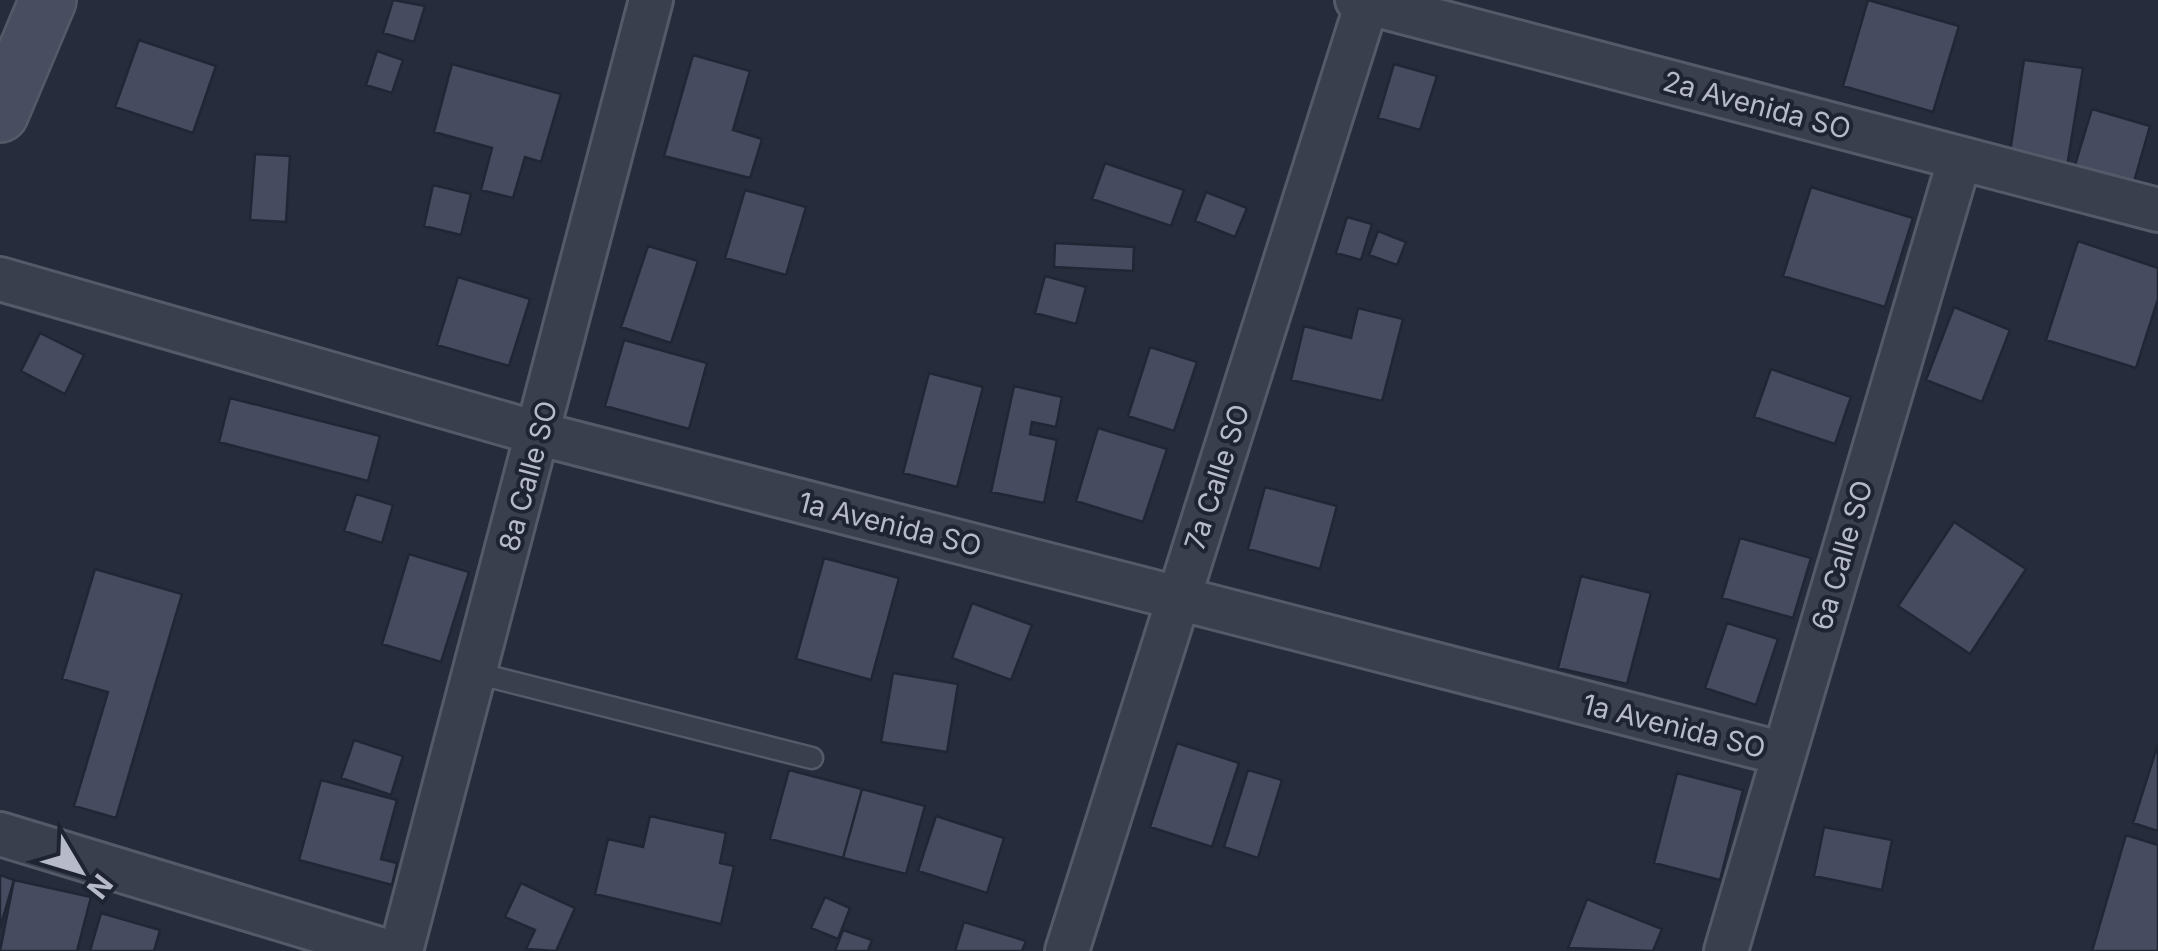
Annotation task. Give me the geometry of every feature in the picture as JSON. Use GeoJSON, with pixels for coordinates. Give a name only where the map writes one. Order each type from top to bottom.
{"type":"FeatureCollection","features":[{"type":"Feature","properties":{"kind":"main road"},"geometry":{"type":"LineString","coordinates":[[0,114],[48,0]]}},
{"type":"Feature","properties":{"kind":"street","name":"8a Calle SO"},"geometry":{"type":"LineString","coordinates":[[401,951],[651,0]]}},
{"type":"Feature","properties":{"kind":"street","name":"2a Avenida SO"},"geometry":{"type":"LineString","coordinates":[[1362,1],[2158,210]]}},
{"type":"Feature","properties":{"kind":"street","name":"7a Calle SO"},"geometry":{"type":"LineString","coordinates":[[1068,951],[1362,1]]}},
{"type":"Feature","properties":{"kind":"street","name":"6a Calle SO"},"geometry":{"type":"LineString","coordinates":[[1726,951],[1960,158]]}},
{"type":"Feature","properties":{"kind":"street","name":"1a Avenida SO"},"geometry":{"type":"LineString","coordinates":[[0,279],[540,434],[1784,754]]}},
{"type":"Feature","properties":{"kind":"street"},"geometry":{"type":"LineString","coordinates":[[0,834],[386,951]]}},
{"type":"Feature","properties":{"kind":"lane"},"geometry":{"type":"LineString","coordinates":[[476,673],[812,758]]}},
{"type":"Feature","properties":{"kind":"building"},"geometry":{"type":"Polygon","coordinates":[[[393,0],[425,6],[414,42],[383,33],[393,0]]]}},
{"type":"Feature","properties":{"kind":"building"},"geometry":{"type":"Polygon","coordinates":[[[1868,0],[1959,26],[1933,112],[1843,86],[1868,0]]]}},
{"type":"Feature","properties":{"kind":"building"},"geometry":{"type":"Polygon","coordinates":[[[139,40],[216,66],[193,133],[115,107],[139,40]]]}},
{"type":"Feature","properties":{"kind":"building"},"geometry":{"type":"Polygon","coordinates":[[[377,51],[403,60],[392,93],[366,85],[377,51]]]}},
{"type":"Feature","properties":{"kind":"building"},"geometry":{"type":"Polygon","coordinates":[[[693,55],[750,71],[733,130],[762,139],[750,178],[664,156],[693,55]]]}},
{"type":"Feature","properties":{"kind":"building"},"geometry":{"type":"Polygon","coordinates":[[[2024,60],[2083,68],[2066,173],[2008,165],[2024,60]]]}},
{"type":"Feature","properties":{"kind":"building"},"geometry":{"type":"Polygon","coordinates":[[[452,64],[561,94],[541,162],[525,157],[513,198],[481,190],[492,148],[434,132],[452,64]]]}},
{"type":"Feature","properties":{"kind":"building"},"geometry":{"type":"Polygon","coordinates":[[[1394,64],[1437,76],[1420,130],[1378,118],[1394,64]]]}},
{"type":"Feature","properties":{"kind":"building"},"geometry":{"type":"Polygon","coordinates":[[[2092,109],[2150,126],[2131,192],[2072,175],[2092,109]]]}},
{"type":"Feature","properties":{"kind":"building"},"geometry":{"type":"Polygon","coordinates":[[[255,154],[290,156],[286,222],[250,220],[255,154]]]}},
{"type":"Feature","properties":{"kind":"building"},"geometry":{"type":"Polygon","coordinates":[[[1105,163],[1184,190],[1171,226],[1092,199],[1105,163]]]}},
{"type":"Feature","properties":{"kind":"building"},"geometry":{"type":"Polygon","coordinates":[[[433,185],[471,194],[461,235],[424,226],[433,185]]]}},
{"type":"Feature","properties":{"kind":"building"},"geometry":{"type":"Polygon","coordinates":[[[1811,187],[1913,218],[1885,307],[1783,276],[1811,187]]]}},
{"type":"Feature","properties":{"kind":"building"},"geometry":{"type":"Polygon","coordinates":[[[745,190],[806,207],[786,275],[725,258],[745,190]]]}},
{"type":"Feature","properties":{"kind":"building"},"geometry":{"type":"Polygon","coordinates":[[[1206,192],[1247,208],[1235,237],[1195,221],[1206,192]]]}},
{"type":"Feature","properties":{"kind":"building"},"geometry":{"type":"Polygon","coordinates":[[[1347,217],[1372,224],[1361,260],[1336,253],[1347,217]]]}},
{"type":"Feature","properties":{"kind":"building"},"geometry":{"type":"Polygon","coordinates":[[[1378,231],[1406,242],[1397,265],[1369,255],[1378,231]]]}},
{"type":"Feature","properties":{"kind":"building"},"geometry":{"type":"Polygon","coordinates":[[[2078,241],[2158,268],[2158,299],[2136,368],[2046,340],[2078,241]]]}},
{"type":"Feature","properties":{"kind":"building"},"geometry":{"type":"Polygon","coordinates":[[[1055,243],[1134,247],[1133,271],[1054,267],[1055,243]]]}},
{"type":"Feature","properties":{"kind":"building"},"geometry":{"type":"Polygon","coordinates":[[[648,246],[698,261],[671,343],[621,327],[648,246]]]}},
{"type":"Feature","properties":{"kind":"building"},"geometry":{"type":"Polygon","coordinates":[[[1045,276],[1086,287],[1076,324],[1035,313],[1045,276]]]}},
{"type":"Feature","properties":{"kind":"building"},"geometry":{"type":"Polygon","coordinates":[[[458,277],[530,299],[509,366],[437,345],[458,277]]]}},
{"type":"Feature","properties":{"kind":"building"},"geometry":{"type":"Polygon","coordinates":[[[1954,307],[2010,330],[1982,402],[1926,380],[1954,307]]]}},
{"type":"Feature","properties":{"kind":"building"},"geometry":{"type":"Polygon","coordinates":[[[1358,308],[1403,319],[1382,401],[1291,380],[1304,326],[1351,338],[1358,308]]]}},
{"type":"Feature","properties":{"kind":"building"},"geometry":{"type":"Polygon","coordinates":[[[40,333],[84,355],[65,394],[21,371],[40,333]]]}},
{"type":"Feature","properties":{"kind":"building"},"geometry":{"type":"Polygon","coordinates":[[[624,340],[707,363],[689,429],[605,406],[624,340]]]}},
{"type":"Feature","properties":{"kind":"building"},"geometry":{"type":"Polygon","coordinates":[[[1150,347],[1197,362],[1174,431],[1128,416],[1150,347]]]}},
{"type":"Feature","properties":{"kind":"building"},"geometry":{"type":"Polygon","coordinates":[[[1771,369],[1851,397],[1835,444],[1754,417],[1771,369]]]}},
{"type":"Feature","properties":{"kind":"building"},"geometry":{"type":"Polygon","coordinates":[[[929,373],[983,387],[957,487],[903,473],[929,373]]]}},
{"type":"Feature","properties":{"kind":"building"},"geometry":{"type":"Polygon","coordinates":[[[1014,386],[1062,397],[1056,427],[1032,422],[1030,434],[1057,440],[1044,503],[991,492],[1014,386]]]}},
{"type":"Feature","properties":{"kind":"building"},"geometry":{"type":"Polygon","coordinates":[[[230,398],[380,436],[368,481],[219,442],[230,398]]]}},
{"type":"Feature","properties":{"kind":"building"},"geometry":{"type":"Polygon","coordinates":[[[1098,428],[1167,449],[1143,522],[1076,501],[1098,428]]]}},
{"type":"Feature","properties":{"kind":"building"},"geometry":{"type":"Polygon","coordinates":[[[1265,487],[1337,506],[1320,569],[1248,549],[1265,487]]]}},
{"type":"Feature","properties":{"kind":"building"},"geometry":{"type":"Polygon","coordinates":[[[356,494],[393,505],[382,543],[344,531],[356,494]]]}},
{"type":"Feature","properties":{"kind":"building"},"geometry":{"type":"Polygon","coordinates":[[[1954,522],[2026,569],[1970,654],[1898,606],[1954,522]]]}},
{"type":"Feature","properties":{"kind":"building"},"geometry":{"type":"Polygon","coordinates":[[[1740,538],[1811,558],[1793,618],[1722,598],[1740,538]]]}},
{"type":"Feature","properties":{"kind":"building"},"geometry":{"type":"Polygon","coordinates":[[[409,554],[469,572],[441,662],[382,644],[409,554]]]}},
{"type":"Feature","properties":{"kind":"building"},"geometry":{"type":"Polygon","coordinates":[[[824,558],[899,578],[871,680],[796,659],[824,558]]]}},
{"type":"Feature","properties":{"kind":"building"},"geometry":{"type":"Polygon","coordinates":[[[95,569],[182,594],[116,818],[74,806],[108,692],[62,679],[95,569]]]}},
{"type":"Feature","properties":{"kind":"building"},"geometry":{"type":"Polygon","coordinates":[[[1581,576],[1651,593],[1627,684],[1558,668],[1581,576]]]}},
{"type":"Feature","properties":{"kind":"building"},"geometry":{"type":"Polygon","coordinates":[[[972,603],[1032,625],[1011,680],[952,658],[972,603]]]}},
{"type":"Feature","properties":{"kind":"building"},"geometry":{"type":"Polygon","coordinates":[[[1727,623],[1778,639],[1756,705],[1705,688],[1727,623]]]}},
{"type":"Feature","properties":{"kind":"building"},"geometry":{"type":"Polygon","coordinates":[[[893,673],[958,684],[947,752],[881,742],[893,673]]]}},
{"type":"Feature","properties":{"kind":"building"},"geometry":{"type":"Polygon","coordinates":[[[354,740],[403,756],[391,795],[341,778],[354,740]]]}},
{"type":"Feature","properties":{"kind":"building"},"geometry":{"type":"Polygon","coordinates":[[[1177,743],[1239,763],[1212,847],[1150,827],[1177,743]]]}},
{"type":"Feature","properties":{"kind":"building"},"geometry":{"type":"Polygon","coordinates":[[[2158,744],[2158,831],[2133,823],[2158,744]]]}},
{"type":"Feature","properties":{"kind":"building"},"geometry":{"type":"Polygon","coordinates":[[[789,770],[862,789],[843,858],[770,839],[789,770]]]}},
{"type":"Feature","properties":{"kind":"building"},"geometry":{"type":"Polygon","coordinates":[[[1248,770],[1282,780],[1258,858],[1224,847],[1248,770]]]}},
{"type":"Feature","properties":{"kind":"building"},"geometry":{"type":"Polygon","coordinates":[[[1677,773],[1743,790],[1720,880],[1654,863],[1677,773]]]}},
{"type":"Feature","properties":{"kind":"building"},"geometry":{"type":"Polygon","coordinates":[[[321,780],[397,800],[381,859],[397,863],[392,885],[299,860],[321,780]]]}},
{"type":"Feature","properties":{"kind":"building"},"geometry":{"type":"Polygon","coordinates":[[[862,789],[925,806],[906,874],[843,858],[862,789]]]}},
{"type":"Feature","properties":{"kind":"building"},"geometry":{"type":"Polygon","coordinates":[[[650,816],[726,833],[720,863],[734,866],[721,924],[595,894],[608,839],[643,847],[650,816]]]}},
{"type":"Feature","properties":{"kind":"building"},"geometry":{"type":"Polygon","coordinates":[[[936,816],[1004,838],[987,893],[918,871],[936,816]]]}},
{"type":"Feature","properties":{"kind":"building"},"geometry":{"type":"Polygon","coordinates":[[[1824,827],[1892,840],[1882,890],[1814,876],[1824,827]]]}},
{"type":"Feature","properties":{"kind":"building"},"geometry":{"type":"Polygon","coordinates":[[[2126,835],[2158,845],[2158,951],[2092,951],[2126,835]]]}},
{"type":"Feature","properties":{"kind":"building"},"geometry":{"type":"Polygon","coordinates":[[[0,875],[14,880],[0,928],[0,875]]]}},
{"type":"Feature","properties":{"kind":"building"},"geometry":{"type":"Polygon","coordinates":[[[14,880],[91,897],[77,951],[0,951],[14,880]]]}},
{"type":"Feature","properties":{"kind":"building"},"geometry":{"type":"Polygon","coordinates":[[[521,883],[575,908],[556,951],[526,949],[535,930],[505,917],[521,883]]]}},
{"type":"Feature","properties":{"kind":"building"},"geometry":{"type":"Polygon","coordinates":[[[825,897],[850,908],[838,939],[811,928],[825,897]]]}},
{"type":"Feature","properties":{"kind":"building"},"geometry":{"type":"Polygon","coordinates":[[[1587,899],[1662,929],[1653,951],[1568,948],[1587,899]]]}},
{"type":"Feature","properties":{"kind":"building"},"geometry":{"type":"Polygon","coordinates":[[[101,913],[160,930],[154,951],[90,951],[101,913]]]}},
{"type":"Feature","properties":{"kind":"building"},"geometry":{"type":"Polygon","coordinates":[[[964,922],[1026,941],[1022,951],[955,951],[964,922]]]}},
{"type":"Feature","properties":{"kind":"building"},"geometry":{"type":"Polygon","coordinates":[[[843,930],[872,940],[868,951],[835,951],[843,930]]]}}]}
